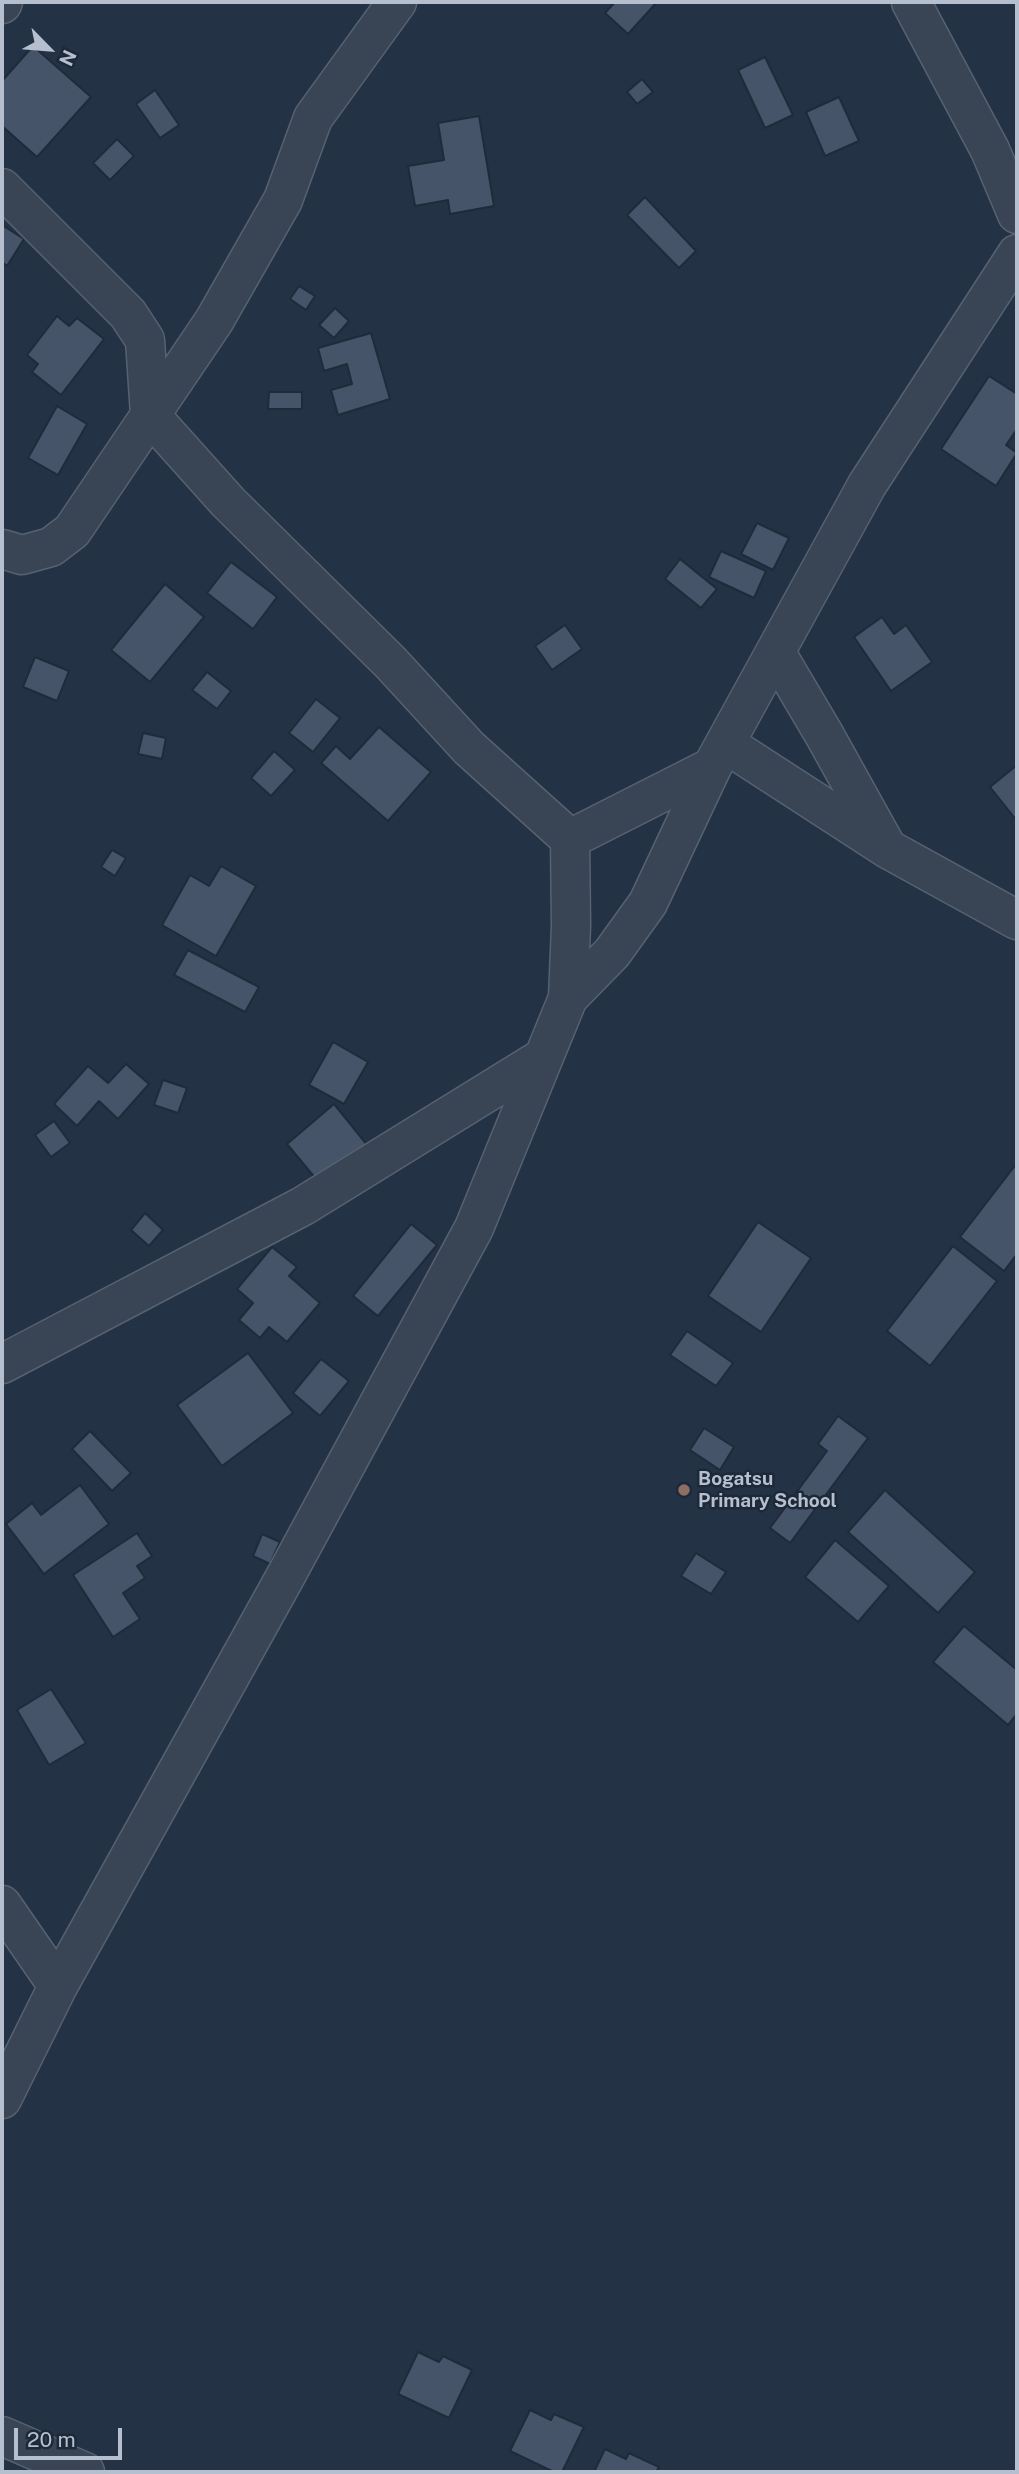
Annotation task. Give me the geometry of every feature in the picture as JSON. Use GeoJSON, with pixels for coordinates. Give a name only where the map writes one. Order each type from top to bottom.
{"type":"FeatureCollection","features":[{"type":"Feature","properties":{"kind":"street"},"geometry":{"type":"LineString","coordinates":[[2,549],[22,555],[51,547],[72,531],[215,321],[283,200],[313,118],[397,2]]}},
{"type":"Feature","properties":{"kind":"street"},"geometry":{"type":"LineString","coordinates":[[911,2],[1014,198]]}},
{"type":"Feature","properties":{"kind":"street"},"geometry":{"type":"LineString","coordinates":[[2,188],[128,314],[145,340],[150,415],[228,502],[391,663],[469,748],[570,839],[568,998]]}},
{"type":"Feature","properties":{"kind":"street"},"geometry":{"type":"LineString","coordinates":[[2,2099],[58,1986],[284,1579],[474,1228],[568,998],[612,953],[648,904],[719,755],[867,485],[1017,254]]}},
{"type":"Feature","properties":{"kind":"street"},"geometry":{"type":"LineString","coordinates":[[776,653],[888,849]]}},
{"type":"Feature","properties":{"kind":"street"},"geometry":{"type":"LineString","coordinates":[[570,839],[719,755]]}},
{"type":"Feature","properties":{"kind":"street"},"geometry":{"type":"LineString","coordinates":[[719,755],[1017,919]]}},
{"type":"Feature","properties":{"kind":"street"},"geometry":{"type":"LineString","coordinates":[[2,1364],[303,1206],[541,1059]]}},
{"type":"Feature","properties":{"kind":"street"},"geometry":{"type":"LineString","coordinates":[[2,1905],[58,1986]]}},
{"type":"Feature","properties":{"kind":"street"},"geometry":{"type":"LineString","coordinates":[[2,2437],[85,2472]]}},
{"type":"Feature","properties":{"kind":"building"},"geometry":{"type":"Polygon","coordinates":[[[615,2],[657,2],[628,34],[605,13],[615,2]]]}},
{"type":"Feature","properties":{"kind":"building"},"geometry":{"type":"Polygon","coordinates":[[[33,46],[91,97],[37,157],[2,126],[2,81],[33,46]]]}},
{"type":"Feature","properties":{"kind":"building"},"geometry":{"type":"Polygon","coordinates":[[[765,57],[793,115],[765,128],[738,70],[765,57]]]}},
{"type":"Feature","properties":{"kind":"building"},"geometry":{"type":"Polygon","coordinates":[[[642,79],[653,92],[637,104],[627,92],[642,79]]]}},
{"type":"Feature","properties":{"kind":"building"},"geometry":{"type":"Polygon","coordinates":[[[155,90],[179,125],[160,138],[136,104],[155,90]]]}},
{"type":"Feature","properties":{"kind":"building"},"geometry":{"type":"Polygon","coordinates":[[[839,97],[859,141],[825,156],[806,112],[839,97]]]}},
{"type":"Feature","properties":{"kind":"building"},"geometry":{"type":"Polygon","coordinates":[[[479,116],[494,206],[450,214],[448,200],[415,206],[408,166],[444,160],[438,123],[479,116]]]}},
{"type":"Feature","properties":{"kind":"building"},"geometry":{"type":"Polygon","coordinates":[[[117,139],[134,156],[110,180],[93,163],[117,139]]]}},
{"type":"Feature","properties":{"kind":"building"},"geometry":{"type":"Polygon","coordinates":[[[645,197],[696,251],[679,268],[627,215],[645,197]]]}},
{"type":"Feature","properties":{"kind":"building"},"geometry":{"type":"Polygon","coordinates":[[[2,225],[24,239],[7,266],[2,262],[2,225]]]}},
{"type":"Feature","properties":{"kind":"building"},"geometry":{"type":"Polygon","coordinates":[[[299,286],[315,296],[306,310],[290,299],[299,286]]]}},
{"type":"Feature","properties":{"kind":"building"},"geometry":{"type":"Polygon","coordinates":[[[335,308],[349,321],[334,338],[319,325],[335,308]]]}},
{"type":"Feature","properties":{"kind":"building"},"geometry":{"type":"Polygon","coordinates":[[[57,316],[69,326],[77,318],[104,339],[61,395],[32,372],[38,364],[27,355],[57,316]]]}},
{"type":"Feature","properties":{"kind":"building"},"geometry":{"type":"Polygon","coordinates":[[[371,333],[390,399],[338,415],[331,390],[352,384],[347,364],[324,371],[318,348],[371,333]]]}},
{"type":"Feature","properties":{"kind":"building"},"geometry":{"type":"Polygon","coordinates":[[[989,376],[1017,394],[1017,429],[1006,445],[1017,453],[996,486],[941,449],[989,376]]]}},
{"type":"Feature","properties":{"kind":"building"},"geometry":{"type":"Polygon","coordinates":[[[269,392],[302,392],[302,409],[268,409],[269,392]]]}},
{"type":"Feature","properties":{"kind":"building"},"geometry":{"type":"Polygon","coordinates":[[[57,406],[87,424],[58,475],[28,458],[57,406]]]}},
{"type":"Feature","properties":{"kind":"building"},"geometry":{"type":"Polygon","coordinates":[[[757,523],[789,538],[773,570],[741,554],[757,523]]]}},
{"type":"Feature","properties":{"kind":"building"},"geometry":{"type":"Polygon","coordinates":[[[721,551],[766,571],[754,598],[709,577],[721,551]]]}},
{"type":"Feature","properties":{"kind":"building"},"geometry":{"type":"Polygon","coordinates":[[[680,559],[717,589],[701,608],[665,579],[680,559]]]}},
{"type":"Feature","properties":{"kind":"building"},"geometry":{"type":"Polygon","coordinates":[[[231,562],[277,597],[253,629],[207,593],[231,562]]]}},
{"type":"Feature","properties":{"kind":"building"},"geometry":{"type":"Polygon","coordinates":[[[165,584],[204,617],[150,682],[111,650],[165,584]]]}},
{"type":"Feature","properties":{"kind":"building"},"geometry":{"type":"Polygon","coordinates":[[[882,617],[894,634],[906,625],[932,662],[891,691],[854,637],[882,617]]]}},
{"type":"Feature","properties":{"kind":"building"},"geometry":{"type":"Polygon","coordinates":[[[565,625],[582,649],[552,670],[535,646],[565,625]]]}},
{"type":"Feature","properties":{"kind":"building"},"geometry":{"type":"Polygon","coordinates":[[[35,657],[69,671],[57,701],[23,687],[35,657]]]}},
{"type":"Feature","properties":{"kind":"building"},"geometry":{"type":"Polygon","coordinates":[[[207,672],[231,691],[217,709],[192,690],[207,672]]]}},
{"type":"Feature","properties":{"kind":"building"},"geometry":{"type":"Polygon","coordinates":[[[316,699],[340,718],[313,752],[289,733],[316,699]]]}},
{"type":"Feature","properties":{"kind":"building"},"geometry":{"type":"Polygon","coordinates":[[[379,727],[431,772],[388,821],[321,763],[336,746],[350,759],[379,727]]]}},
{"type":"Feature","properties":{"kind":"building"},"geometry":{"type":"Polygon","coordinates":[[[143,733],[166,738],[162,759],[138,754],[143,733]]]}},
{"type":"Feature","properties":{"kind":"building"},"geometry":{"type":"Polygon","coordinates":[[[274,751],[295,770],[271,796],[251,778],[274,751]]]}},
{"type":"Feature","properties":{"kind":"building"},"geometry":{"type":"Polygon","coordinates":[[[1017,765],[1017,821],[990,787],[1017,765]]]}},
{"type":"Feature","properties":{"kind":"building"},"geometry":{"type":"Polygon","coordinates":[[[112,850],[126,858],[115,876],[101,867],[112,850]]]}},
{"type":"Feature","properties":{"kind":"building"},"geometry":{"type":"Polygon","coordinates":[[[221,866],[256,886],[216,956],[162,925],[190,875],[209,886],[221,866]]]}},
{"type":"Feature","properties":{"kind":"building"},"geometry":{"type":"Polygon","coordinates":[[[188,950],[259,987],[245,1012],[174,975],[188,950]]]}},
{"type":"Feature","properties":{"kind":"building"},"geometry":{"type":"Polygon","coordinates":[[[333,1042],[368,1062],[344,1104],[309,1085],[333,1042]]]}},
{"type":"Feature","properties":{"kind":"building"},"geometry":{"type":"Polygon","coordinates":[[[126,1064],[149,1084],[118,1119],[99,1101],[77,1126],[54,1104],[88,1066],[108,1083],[126,1064]]]}},
{"type":"Feature","properties":{"kind":"building"},"geometry":{"type":"Polygon","coordinates":[[[163,1080],[187,1088],[178,1113],[154,1105],[163,1080]]]}},
{"type":"Feature","properties":{"kind":"building"},"geometry":{"type":"Polygon","coordinates":[[[334,1104],[368,1146],[321,1185],[287,1144],[334,1104]]]}},
{"type":"Feature","properties":{"kind":"building"},"geometry":{"type":"Polygon","coordinates":[[[54,1121],[70,1143],[51,1157],[35,1135],[54,1121]]]}},
{"type":"Feature","properties":{"kind":"building"},"geometry":{"type":"Polygon","coordinates":[[[1017,1163],[1017,1254],[1004,1271],[960,1237],[1017,1163]]]}},
{"type":"Feature","properties":{"kind":"building"},"geometry":{"type":"Polygon","coordinates":[[[145,1213],[163,1230],[149,1246],[131,1230],[145,1213]]]}},
{"type":"Feature","properties":{"kind":"building"},"geometry":{"type":"Polygon","coordinates":[[[758,1222],[811,1258],[761,1332],[708,1296],[758,1222]]]}},
{"type":"Feature","properties":{"kind":"building"},"geometry":{"type":"Polygon","coordinates":[[[411,1224],[437,1245],[378,1316],[353,1296],[411,1224]]]}},
{"type":"Feature","properties":{"kind":"building"},"geometry":{"type":"Polygon","coordinates":[[[953,1246],[997,1281],[930,1366],[887,1331],[953,1246]]]}},
{"type":"Feature","properties":{"kind":"building"},"geometry":{"type":"Polygon","coordinates":[[[272,1247],[297,1267],[289,1276],[320,1303],[287,1342],[269,1327],[260,1338],[239,1320],[253,1303],[237,1289],[272,1247]]]}},
{"type":"Feature","properties":{"kind":"building"},"geometry":{"type":"Polygon","coordinates":[[[687,1331],[733,1363],[716,1386],[670,1355],[687,1331]]]}},
{"type":"Feature","properties":{"kind":"building"},"geometry":{"type":"Polygon","coordinates":[[[248,1353],[293,1413],[222,1466],[177,1405],[248,1353]]]}},
{"type":"Feature","properties":{"kind":"building"},"geometry":{"type":"Polygon","coordinates":[[[321,1359],[349,1381],[320,1416],[293,1393],[321,1359]]]}},
{"type":"Feature","properties":{"kind":"building"},"geometry":{"type":"Polygon","coordinates":[[[838,1416],[868,1438],[790,1543],[770,1528],[827,1451],[818,1444],[838,1416]]]}},
{"type":"Feature","properties":{"kind":"building"},"geometry":{"type":"Polygon","coordinates":[[[704,1428],[734,1447],[720,1470],[690,1450],[704,1428]]]}},
{"type":"Feature","properties":{"kind":"building"},"geometry":{"type":"Polygon","coordinates":[[[90,1431],[131,1473],[112,1491],[72,1449],[90,1431]]]}},
{"type":"Feature","properties":{"kind":"building"},"geometry":{"type":"Polygon","coordinates":[[[80,1485],[109,1524],[44,1574],[6,1524],[32,1503],[41,1515],[80,1485]]]}},
{"type":"Feature","properties":{"kind":"building"},"geometry":{"type":"Polygon","coordinates":[[[885,1490],[975,1572],[938,1613],[848,1532],[885,1490]]]}},
{"type":"Feature","properties":{"kind":"building"},"geometry":{"type":"Polygon","coordinates":[[[137,1533],[152,1556],[137,1566],[145,1578],[123,1593],[140,1619],[113,1637],[73,1575],[137,1533]]]}},
{"type":"Feature","properties":{"kind":"building"},"geometry":{"type":"Polygon","coordinates":[[[262,1534],[280,1542],[270,1564],[253,1556],[262,1534]]]}},
{"type":"Feature","properties":{"kind":"building"},"geometry":{"type":"Polygon","coordinates":[[[835,1540],[889,1586],[858,1622],[805,1577],[835,1540]]]}},
{"type":"Feature","properties":{"kind":"building"},"geometry":{"type":"Polygon","coordinates":[[[696,1553],[726,1572],[711,1594],[681,1576],[696,1553]]]}},
{"type":"Feature","properties":{"kind":"building"},"geometry":{"type":"Polygon","coordinates":[[[964,1626],[1017,1670],[1017,1714],[1008,1725],[933,1662],[964,1626]]]}},
{"type":"Feature","properties":{"kind":"building"},"geometry":{"type":"Polygon","coordinates":[[[51,1689],[86,1743],[49,1765],[17,1710],[51,1689]]]}},
{"type":"Feature","properties":{"kind":"building"},"geometry":{"type":"Polygon","coordinates":[[[418,2352],[439,2362],[443,2356],[472,2370],[449,2418],[398,2394],[418,2352]]]}},
{"type":"Feature","properties":{"kind":"building"},"geometry":{"type":"Polygon","coordinates":[[[530,2410],[551,2420],[554,2414],[584,2427],[562,2472],[554,2472],[510,2451],[530,2410]]]}},
{"type":"Feature","properties":{"kind":"building"},"geometry":{"type":"Polygon","coordinates":[[[605,2449],[626,2459],[629,2453],[659,2467],[656,2472],[594,2472],[605,2449]]]}},
{"type":"Feature","properties":{"kind":"place","name":"Bogatsu Primary School"},"geometry":{"type":"Point","coordinates":[684,1490]}}]}
